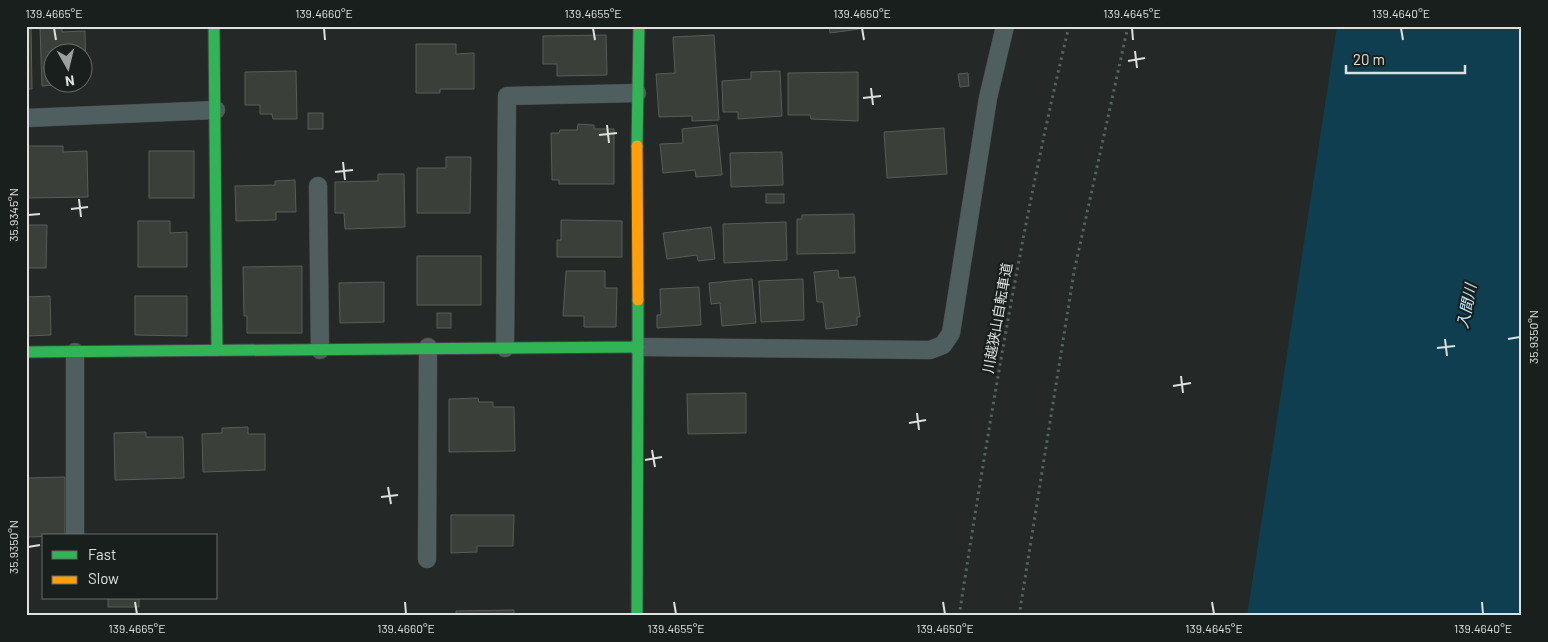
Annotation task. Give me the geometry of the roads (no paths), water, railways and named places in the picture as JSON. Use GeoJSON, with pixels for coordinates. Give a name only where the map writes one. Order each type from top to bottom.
{"type":"FeatureCollection","features":[{"type":"Feature","properties":{"kind":"street"},"geometry":{"type":"LineString","coordinates":[[214,26],[217,350]]}},
{"type":"Feature","properties":{"kind":"street"},"geometry":{"type":"LineString","coordinates":[[637,616],[637,93],[639,26]]}},
{"type":"Feature","properties":{"kind":"street"},"geometry":{"type":"LineString","coordinates":[[26,352],[320,350],[428,347],[638,347]]}},
{"type":"Feature","properties":{"kind":"lane"},"geometry":{"type":"LineString","coordinates":[[638,347],[930,350],[943,345],[951,333],[988,98],[1005,26]]}},
{"type":"Feature","properties":{"kind":"lane"},"geometry":{"type":"LineString","coordinates":[[505,348],[507,96],[637,93]]}},
{"type":"Feature","properties":{"kind":"lane"},"geometry":{"type":"LineString","coordinates":[[26,118],[216,110]]}},
{"type":"Feature","properties":{"kind":"lane"},"geometry":{"type":"LineString","coordinates":[[318,186],[320,350]]}},
{"type":"Feature","properties":{"kind":"lane"},"geometry":{"type":"LineString","coordinates":[[428,347],[428,559]]}},
{"type":"Feature","properties":{"kind":"lane"},"geometry":{"type":"LineString","coordinates":[[75,352],[75,534]]}},
{"type":"Feature","properties":{"kind":"water","name":"入間川"},"geometry":{"type":"Polygon","coordinates":[[[1337,26],[1522,26],[1522,616],[1247,616],[1337,26]]]}}]}
